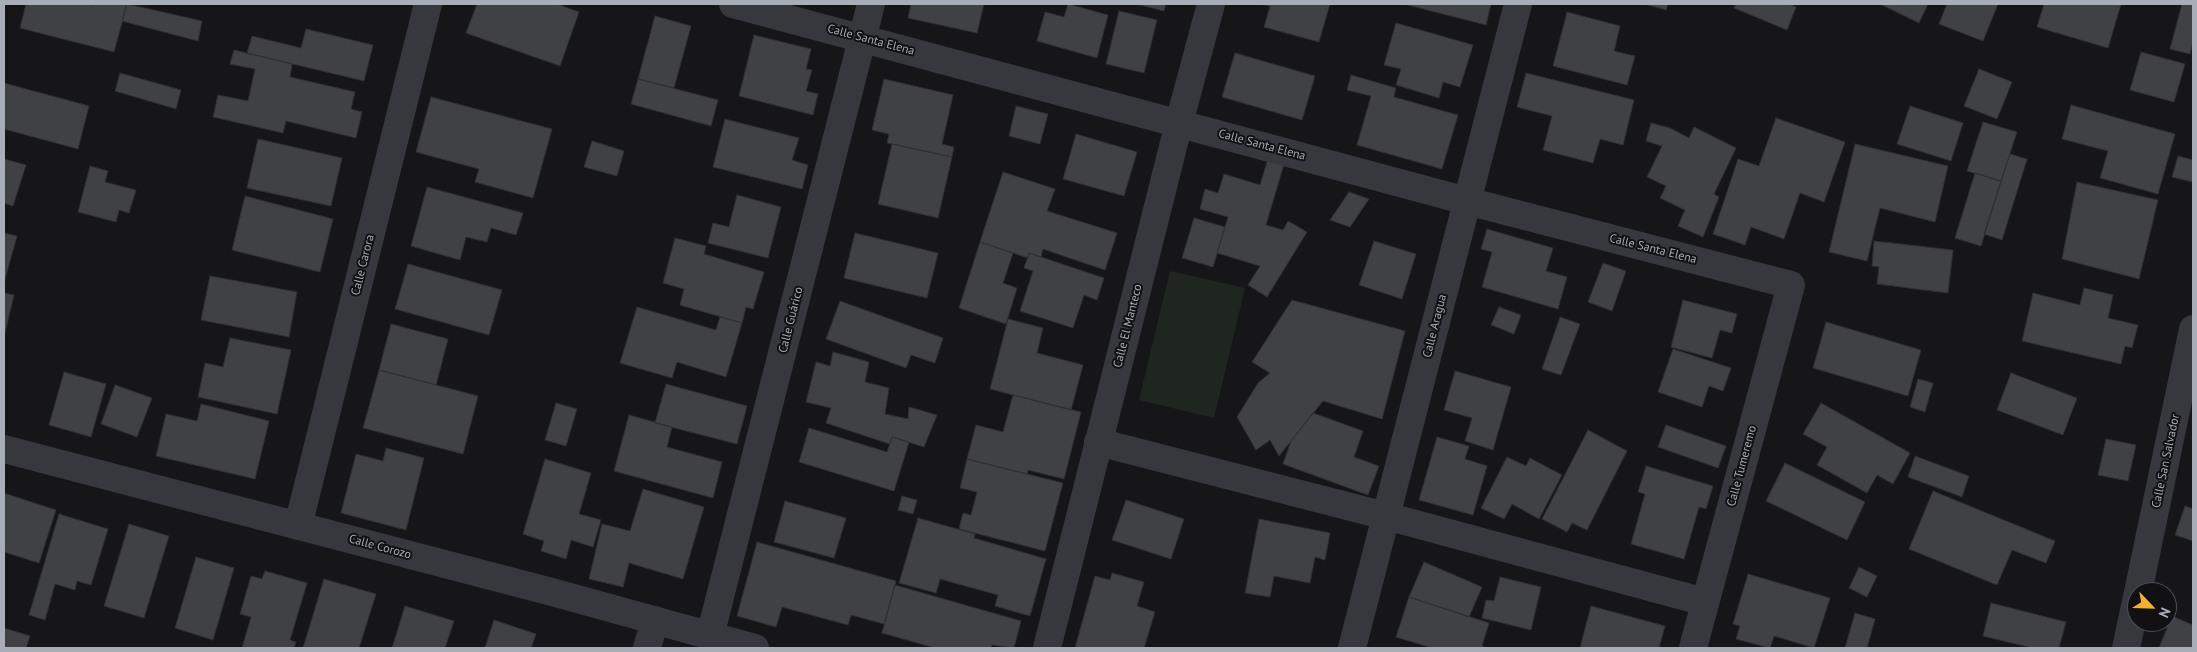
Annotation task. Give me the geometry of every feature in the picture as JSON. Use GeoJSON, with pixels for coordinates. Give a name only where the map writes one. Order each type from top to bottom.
{"type":"FeatureCollection","features":[{"type":"Feature","properties":{"kind":"street","name":"Calle Carora"},"geometry":{"type":"LineString","coordinates":[[298,526],[428,4]]}},
{"type":"Feature","properties":{"kind":"street","name":"Calle Santa Elena"},"geometry":{"type":"LineString","coordinates":[[732,4],[1468,201],[1791,285]]}},
{"type":"Feature","properties":{"kind":"street","name":"Calle Guárico"},"geometry":{"type":"LineString","coordinates":[[710,636],[871,4]]}},
{"type":"Feature","properties":{"kind":"street","name":"Calle El Manteco"},"geometry":{"type":"LineString","coordinates":[[1047,648],[1179,123],[1211,4]]}},
{"type":"Feature","properties":{"kind":"street","name":"Calle Aragua"},"geometry":{"type":"LineString","coordinates":[[1352,648],[1518,4]]}},
{"type":"Feature","properties":{"kind":"street","name":"Calle Tumeremo"},"geometry":{"type":"LineString","coordinates":[[1693,648],[1791,285]]}},
{"type":"Feature","properties":{"kind":"street","name":"Calle San Salvador"},"geometry":{"type":"LineString","coordinates":[[2140,582],[2193,329]]}},
{"type":"Feature","properties":{"kind":"street"},"geometry":{"type":"LineString","coordinates":[[1098,442],[1386,516],[1705,602]]}},
{"type":"Feature","properties":{"kind":"street","name":"Calle Corozo"},"geometry":{"type":"LineString","coordinates":[[4,449],[755,648]]}},
{"type":"Feature","properties":{"kind":"street"},"geometry":{"type":"LineString","coordinates":[[647,648],[655,620]]}},
{"type":"Feature","properties":{"kind":"street"},"geometry":{"type":"LineString","coordinates":[[2126,648],[2129,632]]}},
{"type":"Feature","properties":{"kind":"shaded area"},"geometry":{"type":"Polygon","coordinates":[[[1170,271],[1245,288],[1214,418],[1139,400],[1170,271]]]}},
{"type":"Feature","properties":{"kind":"building"},"geometry":{"type":"Polygon","coordinates":[[[26,4],[127,4],[114,52],[20,28],[26,4]]]}},
{"type":"Feature","properties":{"kind":"building"},"geometry":{"type":"Polygon","coordinates":[[[127,4],[202,21],[198,41],[122,21],[127,4]]]}},
{"type":"Feature","properties":{"kind":"building"},"geometry":{"type":"Polygon","coordinates":[[[477,4],[557,4],[579,12],[560,66],[466,33],[477,4]]]}},
{"type":"Feature","properties":{"kind":"building"},"geometry":{"type":"Polygon","coordinates":[[[911,4],[984,4],[977,33],[908,18],[911,4]]]}},
{"type":"Feature","properties":{"kind":"building"},"geometry":{"type":"Polygon","coordinates":[[[1068,4],[1108,15],[1097,58],[1037,41],[1045,12],[1064,17],[1068,4]]]}},
{"type":"Feature","properties":{"kind":"building"},"geometry":{"type":"Polygon","coordinates":[[[1136,4],[1166,4],[1164,11],[1136,4]]]}},
{"type":"Feature","properties":{"kind":"building"},"geometry":{"type":"Polygon","coordinates":[[[1261,4],[1330,4],[1319,42],[1264,27],[1270,6],[1261,4]]]}},
{"type":"Feature","properties":{"kind":"building"},"geometry":{"type":"Polygon","coordinates":[[[1404,4],[1491,4],[1486,25],[1404,4]]]}},
{"type":"Feature","properties":{"kind":"building"},"geometry":{"type":"Polygon","coordinates":[[[1645,4],[1668,4],[1666,10],[1645,4]]]}},
{"type":"Feature","properties":{"kind":"building"},"geometry":{"type":"Polygon","coordinates":[[[1736,4],[1789,4],[1796,7],[1787,30],[1734,8],[1736,4]]]}},
{"type":"Feature","properties":{"kind":"building"},"geometry":{"type":"Polygon","coordinates":[[[1880,4],[1928,4],[1919,23],[1880,4]]]}},
{"type":"Feature","properties":{"kind":"building"},"geometry":{"type":"Polygon","coordinates":[[[1947,4],[1998,4],[1983,41],[1939,24],[1947,4]]]}},
{"type":"Feature","properties":{"kind":"building"},"geometry":{"type":"Polygon","coordinates":[[[2044,4],[2121,4],[2108,48],[2037,27],[2044,4]]]}},
{"type":"Feature","properties":{"kind":"building"},"geometry":{"type":"Polygon","coordinates":[[[2182,4],[2193,4],[2193,42],[2190,54],[2170,49],[2182,4]]]}},
{"type":"Feature","properties":{"kind":"building"},"geometry":{"type":"Polygon","coordinates":[[[1119,11],[1157,20],[1144,73],[1106,64],[1119,11]]]}},
{"type":"Feature","properties":{"kind":"building"},"geometry":{"type":"Polygon","coordinates":[[[1567,12],[1620,26],[1614,51],[1635,56],[1627,85],[1553,66],[1567,12]]]}},
{"type":"Feature","properties":{"kind":"building"},"geometry":{"type":"Polygon","coordinates":[[[655,16],[691,26],[674,88],[638,79],[655,16]]]}},
{"type":"Feature","properties":{"kind":"building"},"geometry":{"type":"Polygon","coordinates":[[[1396,23],[1473,45],[1460,87],[1443,82],[1439,98],[1396,85],[1401,69],[1384,65],[1396,23]]]}},
{"type":"Feature","properties":{"kind":"building"},"geometry":{"type":"Polygon","coordinates":[[[306,29],[373,45],[364,81],[247,53],[252,36],[301,48],[306,29]]]}},
{"type":"Feature","properties":{"kind":"building"},"geometry":{"type":"Polygon","coordinates":[[[754,35],[811,49],[806,69],[812,70],[806,91],[818,94],[813,115],[739,96],[754,35]]]}},
{"type":"Feature","properties":{"kind":"building"},"geometry":{"type":"Polygon","coordinates":[[[234,50],[292,64],[290,77],[355,92],[351,109],[362,112],[356,138],[286,121],[283,133],[213,117],[218,95],[248,101],[255,69],[230,64],[234,50]]]}},
{"type":"Feature","properties":{"kind":"building"},"geometry":{"type":"Polygon","coordinates":[[[2141,52],[2185,64],[2174,102],[2130,90],[2141,52]]]}},
{"type":"Feature","properties":{"kind":"building"},"geometry":{"type":"Polygon","coordinates":[[[1235,53],[1315,76],[1302,120],[1222,97],[1235,53]]]}},
{"type":"Feature","properties":{"kind":"building"},"geometry":{"type":"Polygon","coordinates":[[[1979,69],[2012,82],[1997,119],[1964,106],[1979,69]]]}},
{"type":"Feature","properties":{"kind":"building"},"geometry":{"type":"Polygon","coordinates":[[[120,73],[181,90],[176,109],[115,91],[120,73]]]}},
{"type":"Feature","properties":{"kind":"building"},"geometry":{"type":"Polygon","coordinates":[[[1526,73],[1634,100],[1623,145],[1600,139],[1593,163],[1543,150],[1552,116],[1517,107],[1526,73]]]}},
{"type":"Feature","properties":{"kind":"building"},"geometry":{"type":"Polygon","coordinates":[[[1351,75],[1396,88],[1394,97],[1458,115],[1442,169],[1357,145],[1371,96],[1347,90],[1351,75]]]}},
{"type":"Feature","properties":{"kind":"building"},"geometry":{"type":"Polygon","coordinates":[[[638,79],[718,100],[711,126],[631,104],[638,79]]]}},
{"type":"Feature","properties":{"kind":"building"},"geometry":{"type":"Polygon","coordinates":[[[884,79],[953,95],[942,144],[954,147],[952,157],[887,143],[889,134],[872,130],[884,79]]]}},
{"type":"Feature","properties":{"kind":"building"},"geometry":{"type":"Polygon","coordinates":[[[4,83],[89,106],[78,149],[4,129],[4,83]]]}},
{"type":"Feature","properties":{"kind":"building"},"geometry":{"type":"Polygon","coordinates":[[[431,97],[552,129],[533,198],[475,182],[479,169],[416,152],[431,97]]]}},
{"type":"Feature","properties":{"kind":"building"},"geometry":{"type":"Polygon","coordinates":[[[2071,105],[2175,134],[2158,194],[2100,178],[2108,151],[2062,139],[2071,105]]]}},
{"type":"Feature","properties":{"kind":"building"},"geometry":{"type":"Polygon","coordinates":[[[1016,106],[1048,114],[1040,144],[1009,136],[1016,106]]]}},
{"type":"Feature","properties":{"kind":"building"},"geometry":{"type":"Polygon","coordinates":[[[1910,106],[1963,123],[1951,161],[1897,144],[1910,106]]]}},
{"type":"Feature","properties":{"kind":"building"},"geometry":{"type":"Polygon","coordinates":[[[1776,118],[1845,142],[1824,202],[1800,193],[1784,239],[1751,227],[1745,245],[1713,234],[1738,159],[1759,166],[1776,118]]]}},
{"type":"Feature","properties":{"kind":"building"},"geometry":{"type":"Polygon","coordinates":[[[725,119],[799,138],[792,160],[808,165],[802,189],[713,167],[725,119]]]}},
{"type":"Feature","properties":{"kind":"building"},"geometry":{"type":"Polygon","coordinates":[[[1983,122],[2017,132],[2001,181],[1967,171],[1983,122]]]}},
{"type":"Feature","properties":{"kind":"building"},"geometry":{"type":"Polygon","coordinates":[[[1651,123],[1670,128],[1689,138],[1694,127],[1736,148],[1714,194],[1719,197],[1703,237],[1678,226],[1685,210],[1660,198],[1666,186],[1647,177],[1662,146],[1646,141],[1651,123]]]}},
{"type":"Feature","properties":{"kind":"building"},"geometry":{"type":"Polygon","coordinates":[[[1076,134],[1137,152],[1124,196],[1063,179],[1076,134]]]}},
{"type":"Feature","properties":{"kind":"building"},"geometry":{"type":"Polygon","coordinates":[[[258,139],[342,158],[331,206],[247,188],[258,139]]]}},
{"type":"Feature","properties":{"kind":"building"},"geometry":{"type":"Polygon","coordinates":[[[592,141],[624,151],[617,176],[584,167],[592,141]]]}},
{"type":"Feature","properties":{"kind":"building"},"geometry":{"type":"Polygon","coordinates":[[[892,144],[952,157],[938,218],[878,204],[892,144]]]}},
{"type":"Feature","properties":{"kind":"building"},"geometry":{"type":"Polygon","coordinates":[[[1855,144],[1948,166],[1935,222],[1880,208],[1867,261],[1829,252],[1855,144]]]}},
{"type":"Feature","properties":{"kind":"building"},"geometry":{"type":"Polygon","coordinates":[[[2010,154],[2027,159],[2002,240],[1984,234],[2010,154]]]}},
{"type":"Feature","properties":{"kind":"building"},"geometry":{"type":"Polygon","coordinates":[[[2178,156],[2193,160],[2193,182],[2172,177],[2178,156]]]}},
{"type":"Feature","properties":{"kind":"building"},"geometry":{"type":"Polygon","coordinates":[[[4,159],[26,165],[13,206],[4,203],[4,159]]]}},
{"type":"Feature","properties":{"kind":"building"},"geometry":{"type":"Polygon","coordinates":[[[1268,159],[1284,164],[1266,225],[1283,230],[1288,221],[1307,232],[1267,297],[1248,285],[1260,266],[1217,253],[1228,217],[1200,209],[1205,189],[1218,193],[1224,174],[1260,185],[1268,159]]]}},
{"type":"Feature","properties":{"kind":"building"},"geometry":{"type":"Polygon","coordinates":[[[90,166],[108,171],[105,182],[136,190],[129,213],[119,210],[116,222],[78,212],[90,166]]]}},
{"type":"Feature","properties":{"kind":"building"},"geometry":{"type":"Polygon","coordinates":[[[1003,172],[1055,189],[1047,211],[1117,233],[1105,270],[1043,249],[1041,257],[1029,253],[1028,258],[980,242],[1003,172]]]}},
{"type":"Feature","properties":{"kind":"building"},"geometry":{"type":"Polygon","coordinates":[[[1975,173],[2001,181],[1981,246],[1955,238],[1975,173]]]}},
{"type":"Feature","properties":{"kind":"building"},"geometry":{"type":"Polygon","coordinates":[[[2077,182],[2158,200],[2139,279],[2062,259],[2077,182]]]}},
{"type":"Feature","properties":{"kind":"building"},"geometry":{"type":"Polygon","coordinates":[[[427,187],[523,213],[516,235],[491,228],[487,242],[466,237],[460,260],[411,246],[427,187]]]}},
{"type":"Feature","properties":{"kind":"building"},"geometry":{"type":"Polygon","coordinates":[[[1349,192],[1369,199],[1350,227],[1330,220],[1349,192]]]}},
{"type":"Feature","properties":{"kind":"building"},"geometry":{"type":"Polygon","coordinates":[[[737,195],[781,207],[768,258],[708,243],[713,223],[729,227],[737,195]]]}},
{"type":"Feature","properties":{"kind":"building"},"geometry":{"type":"Polygon","coordinates":[[[245,196],[333,219],[320,272],[232,250],[245,196]]]}},
{"type":"Feature","properties":{"kind":"building"},"geometry":{"type":"Polygon","coordinates":[[[1194,218],[1225,227],[1213,267],[1182,258],[1194,218]]]}},
{"type":"Feature","properties":{"kind":"building"},"geometry":{"type":"Polygon","coordinates":[[[1487,229],[1553,248],[1546,271],[1567,277],[1558,309],[1482,287],[1492,252],[1481,249],[1487,229]]]}},
{"type":"Feature","properties":{"kind":"building"},"geometry":{"type":"Polygon","coordinates":[[[4,233],[17,236],[4,283],[4,233]]]}},
{"type":"Feature","properties":{"kind":"building"},"geometry":{"type":"Polygon","coordinates":[[[855,233],[938,253],[927,298],[844,278],[855,233]]]}},
{"type":"Feature","properties":{"kind":"building"},"geometry":{"type":"Polygon","coordinates":[[[675,238],[706,246],[704,254],[764,272],[753,309],[746,307],[742,323],[680,305],[684,289],[663,283],[675,238]]]}},
{"type":"Feature","properties":{"kind":"building"},"geometry":{"type":"Polygon","coordinates":[[[1374,241],[1416,254],[1402,299],[1359,285],[1374,241]]]}},
{"type":"Feature","properties":{"kind":"building"},"geometry":{"type":"Polygon","coordinates":[[[1874,241],[1953,250],[1948,293],[1877,284],[1879,267],[1872,266],[1874,241]]]}},
{"type":"Feature","properties":{"kind":"building"},"geometry":{"type":"Polygon","coordinates":[[[980,242],[1013,253],[1003,283],[1017,288],[1006,324],[959,308],[980,242]]]}},
{"type":"Feature","properties":{"kind":"building"},"geometry":{"type":"Polygon","coordinates":[[[1029,253],[1104,278],[1097,300],[1084,295],[1073,328],[1020,311],[1033,271],[1024,268],[1029,253]]]}},
{"type":"Feature","properties":{"kind":"building"},"geometry":{"type":"Polygon","coordinates":[[[1603,263],[1626,271],[1612,311],[1588,302],[1603,263]]]}},
{"type":"Feature","properties":{"kind":"building"},"geometry":{"type":"Polygon","coordinates":[[[408,264],[502,290],[489,335],[395,309],[408,264]]]}},
{"type":"Feature","properties":{"kind":"building"},"geometry":{"type":"Polygon","coordinates":[[[210,276],[297,292],[289,337],[201,320],[210,276]]]}},
{"type":"Feature","properties":{"kind":"building"},"geometry":{"type":"Polygon","coordinates":[[[2084,288],[2113,295],[2108,318],[2138,325],[2132,348],[2125,346],[2121,364],[2022,341],[2033,293],[2080,305],[2084,288]]]}},
{"type":"Feature","properties":{"kind":"building"},"geometry":{"type":"Polygon","coordinates":[[[4,293],[14,295],[4,337],[4,293]]]}},
{"type":"Feature","properties":{"kind":"building"},"geometry":{"type":"Polygon","coordinates":[[[1292,300],[1405,331],[1382,419],[1323,401],[1279,456],[1270,440],[1256,450],[1237,417],[1258,383],[1270,373],[1252,362],[1292,300]]]}},
{"type":"Feature","properties":{"kind":"building"},"geometry":{"type":"Polygon","coordinates":[[[1683,300],[1737,314],[1732,333],[1720,330],[1712,358],[1671,347],[1683,300]]]}},
{"type":"Feature","properties":{"kind":"building"},"geometry":{"type":"Polygon","coordinates":[[[840,301],[943,338],[935,363],[911,355],[906,368],[826,339],[840,301]]]}},
{"type":"Feature","properties":{"kind":"building"},"geometry":{"type":"Polygon","coordinates":[[[637,307],[716,330],[720,317],[742,323],[726,377],[677,362],[672,378],[620,363],[637,307]]]}},
{"type":"Feature","properties":{"kind":"building"},"geometry":{"type":"Polygon","coordinates":[[[1499,307],[1521,315],[1514,334],[1491,325],[1499,307]]]}},
{"type":"Feature","properties":{"kind":"building"},"geometry":{"type":"Polygon","coordinates":[[[1560,317],[1580,324],[1561,375],[1542,369],[1560,317]]]}},
{"type":"Feature","properties":{"kind":"building"},"geometry":{"type":"Polygon","coordinates":[[[1008,319],[1043,328],[1037,353],[1083,365],[1071,410],[990,389],[1008,319]]]}},
{"type":"Feature","properties":{"kind":"building"},"geometry":{"type":"Polygon","coordinates":[[[1826,322],[1921,350],[1908,396],[1813,368],[1826,322]]]}},
{"type":"Feature","properties":{"kind":"building"},"geometry":{"type":"Polygon","coordinates":[[[391,324],[448,339],[436,385],[379,370],[391,324]]]}},
{"type":"Feature","properties":{"kind":"building"},"geometry":{"type":"Polygon","coordinates":[[[230,338],[291,350],[277,414],[198,397],[205,363],[223,367],[230,338]]]}},
{"type":"Feature","properties":{"kind":"building"},"geometry":{"type":"Polygon","coordinates":[[[1673,349],[1731,368],[1723,391],[1709,386],[1702,407],[1658,392],[1673,349]]]}},
{"type":"Feature","properties":{"kind":"building"},"geometry":{"type":"Polygon","coordinates":[[[833,352],[869,362],[865,382],[889,388],[885,414],[908,419],[909,407],[937,415],[924,447],[892,437],[890,444],[826,423],[831,408],[806,402],[816,362],[830,366],[833,352]]]}},
{"type":"Feature","properties":{"kind":"building"},"geometry":{"type":"Polygon","coordinates":[[[379,370],[478,396],[463,454],[363,428],[379,370]]]}},
{"type":"Feature","properties":{"kind":"building"},"geometry":{"type":"Polygon","coordinates":[[[1455,371],[1511,387],[1493,450],[1465,441],[1472,418],[1444,410],[1455,371]]]}},
{"type":"Feature","properties":{"kind":"building"},"geometry":{"type":"Polygon","coordinates":[[[64,372],[106,384],[91,437],[49,425],[64,372]]]}},
{"type":"Feature","properties":{"kind":"building"},"geometry":{"type":"Polygon","coordinates":[[[2011,373],[2077,398],[2063,435],[1997,410],[2011,373]]]}},
{"type":"Feature","properties":{"kind":"building"},"geometry":{"type":"Polygon","coordinates":[[[1918,379],[1933,383],[1925,412],[1910,407],[1918,379]]]}},
{"type":"Feature","properties":{"kind":"building"},"geometry":{"type":"Polygon","coordinates":[[[666,384],[747,406],[737,444],[655,423],[666,384]]]}},
{"type":"Feature","properties":{"kind":"building"},"geometry":{"type":"Polygon","coordinates":[[[115,385],[152,398],[137,437],[101,424],[115,385]]]}},
{"type":"Feature","properties":{"kind":"building"},"geometry":{"type":"Polygon","coordinates":[[[1013,395],[1081,412],[1064,479],[1028,470],[1027,474],[967,459],[976,425],[1003,432],[1013,395]]]}},
{"type":"Feature","properties":{"kind":"building"},"geometry":{"type":"Polygon","coordinates":[[[556,403],[577,409],[566,446],[545,440],[556,403]]]}},
{"type":"Feature","properties":{"kind":"building"},"geometry":{"type":"Polygon","coordinates":[[[1821,403],[1910,453],[1893,484],[1877,475],[1867,493],[1817,465],[1827,447],[1803,434],[1821,403]]]}},
{"type":"Feature","properties":{"kind":"building"},"geometry":{"type":"Polygon","coordinates":[[[201,404],[269,421],[255,479],[156,456],[166,414],[197,421],[201,404]]]}},
{"type":"Feature","properties":{"kind":"building"},"geometry":{"type":"Polygon","coordinates":[[[1313,413],[1363,431],[1354,457],[1379,466],[1368,495],[1283,464],[1291,441],[1313,413]]]}},
{"type":"Feature","properties":{"kind":"building"},"geometry":{"type":"Polygon","coordinates":[[[629,415],[672,427],[667,447],[722,462],[713,498],[614,471],[629,415]]]}},
{"type":"Feature","properties":{"kind":"building"},"geometry":{"type":"Polygon","coordinates":[[[1666,425],[1726,446],[1718,468],[1658,447],[1666,425]]]}},
{"type":"Feature","properties":{"kind":"building"},"geometry":{"type":"Polygon","coordinates":[[[809,428],[887,452],[892,437],[909,442],[894,491],[799,462],[809,428]]]}},
{"type":"Feature","properties":{"kind":"building"},"geometry":{"type":"Polygon","coordinates":[[[1588,430],[1627,451],[1587,530],[1572,523],[1567,532],[1542,519],[1588,430]]]}},
{"type":"Feature","properties":{"kind":"building"},"geometry":{"type":"Polygon","coordinates":[[[1437,437],[1469,446],[1465,459],[1487,466],[1473,515],[1419,500],[1437,437]]]}},
{"type":"Feature","properties":{"kind":"building"},"geometry":{"type":"Polygon","coordinates":[[[2106,439],[2136,445],[2128,481],[2098,475],[2106,439]]]}},
{"type":"Feature","properties":{"kind":"building"},"geometry":{"type":"Polygon","coordinates":[[[386,448],[424,458],[406,530],[341,513],[356,454],[383,461],[386,448]]]}},
{"type":"Feature","properties":{"kind":"building"},"geometry":{"type":"Polygon","coordinates":[[[1915,456],[1969,476],[1962,497],[1908,477],[1915,456]]]}},
{"type":"Feature","properties":{"kind":"building"},"geometry":{"type":"Polygon","coordinates":[[[1507,457],[1526,466],[1530,458],[1562,475],[1539,519],[1512,504],[1504,519],[1481,508],[1507,457]]]}},
{"type":"Feature","properties":{"kind":"building"},"geometry":{"type":"Polygon","coordinates":[[[545,459],[591,473],[579,514],[601,520],[593,547],[571,540],[566,559],[541,551],[544,541],[523,534],[545,459]]]}},
{"type":"Feature","properties":{"kind":"building"},"geometry":{"type":"Polygon","coordinates":[[[967,459],[1063,483],[1045,551],[959,529],[963,513],[971,515],[977,492],[960,488],[967,459]]]}},
{"type":"Feature","properties":{"kind":"building"},"geometry":{"type":"Polygon","coordinates":[[[1785,463],[1865,502],[1847,540],[1766,501],[1785,463]]]}},
{"type":"Feature","properties":{"kind":"building"},"geometry":{"type":"Polygon","coordinates":[[[1646,466],[1713,486],[1706,509],[1699,507],[1684,559],[1631,544],[1645,494],[1638,492],[1646,466]]]}},
{"type":"Feature","properties":{"kind":"building"},"geometry":{"type":"Polygon","coordinates":[[[643,489],[704,507],[683,579],[629,563],[623,587],[589,579],[602,524],[630,531],[643,489]]]}},
{"type":"Feature","properties":{"kind":"building"},"geometry":{"type":"Polygon","coordinates":[[[1933,491],[2055,541],[2046,563],[2012,550],[1997,585],[1909,549],[1933,491]]]}},
{"type":"Feature","properties":{"kind":"building"},"geometry":{"type":"Polygon","coordinates":[[[4,493],[56,510],[39,563],[4,552],[4,493]]]}},
{"type":"Feature","properties":{"kind":"building"},"geometry":{"type":"Polygon","coordinates":[[[902,496],[917,500],[913,514],[898,510],[902,496]]]}},
{"type":"Feature","properties":{"kind":"building"},"geometry":{"type":"Polygon","coordinates":[[[1126,500],[1184,519],[1171,559],[1112,540],[1126,500]]]}},
{"type":"Feature","properties":{"kind":"building"},"geometry":{"type":"Polygon","coordinates":[[[785,501],[846,518],[834,558],[774,542],[785,501]]]}},
{"type":"Feature","properties":{"kind":"building"},"geometry":{"type":"Polygon","coordinates":[[[2185,506],[2193,509],[2193,541],[2175,535],[2185,506]]]}},
{"type":"Feature","properties":{"kind":"building"},"geometry":{"type":"Polygon","coordinates":[[[59,514],[108,529],[91,585],[77,581],[75,590],[55,584],[45,620],[29,615],[59,514]]]}},
{"type":"Feature","properties":{"kind":"building"},"geometry":{"type":"Polygon","coordinates":[[[918,518],[975,534],[974,538],[1046,559],[1030,616],[995,606],[998,595],[940,579],[936,593],[899,583],[918,518]]]}},
{"type":"Feature","properties":{"kind":"building"},"geometry":{"type":"Polygon","coordinates":[[[1259,519],[1330,533],[1325,560],[1315,557],[1310,583],[1274,576],[1270,597],[1245,593],[1259,519]]]}},
{"type":"Feature","properties":{"kind":"building"},"geometry":{"type":"Polygon","coordinates":[[[129,524],[169,536],[144,618],[104,606],[129,524]]]}},
{"type":"Feature","properties":{"kind":"building"},"geometry":{"type":"Polygon","coordinates":[[[757,542],[896,581],[884,624],[851,615],[848,625],[782,607],[776,627],[737,616],[757,542]]]}},
{"type":"Feature","properties":{"kind":"building"},"geometry":{"type":"Polygon","coordinates":[[[196,557],[234,568],[213,640],[175,628],[196,557]]]}},
{"type":"Feature","properties":{"kind":"building"},"geometry":{"type":"Polygon","coordinates":[[[1424,562],[1482,587],[1469,617],[1409,597],[1424,562]]]}},
{"type":"Feature","properties":{"kind":"building"},"geometry":{"type":"Polygon","coordinates":[[[1859,567],[1877,576],[1867,597],[1849,588],[1859,567]]]}},
{"type":"Feature","properties":{"kind":"building"},"geometry":{"type":"Polygon","coordinates":[[[265,571],[307,583],[290,640],[296,642],[294,648],[242,648],[251,617],[240,614],[251,576],[262,579],[265,571]]]}},
{"type":"Feature","properties":{"kind":"building"},"geometry":{"type":"Polygon","coordinates":[[[1112,573],[1144,582],[1137,606],[1155,612],[1144,648],[1075,648],[1095,576],[1110,580],[1112,573]]]}},
{"type":"Feature","properties":{"kind":"building"},"geometry":{"type":"Polygon","coordinates":[[[1748,574],[1830,598],[1814,648],[1774,636],[1770,648],[1736,639],[1740,626],[1733,624],[1748,574]]]}},
{"type":"Feature","properties":{"kind":"building"},"geometry":{"type":"Polygon","coordinates":[[[1500,577],[1541,587],[1531,630],[1482,618],[1486,600],[1494,601],[1500,577]]]}},
{"type":"Feature","properties":{"kind":"building"},"geometry":{"type":"Polygon","coordinates":[[[324,579],[376,594],[359,648],[303,648],[324,579]]]}},
{"type":"Feature","properties":{"kind":"building"},"geometry":{"type":"Polygon","coordinates":[[[895,585],[1021,621],[1014,648],[992,645],[991,648],[935,648],[882,633],[895,585]]]}},
{"type":"Feature","properties":{"kind":"building"},"geometry":{"type":"Polygon","coordinates":[[[1409,597],[1489,623],[1482,646],[1487,648],[1432,648],[1396,637],[1409,597]]]}},
{"type":"Feature","properties":{"kind":"building"},"geometry":{"type":"Polygon","coordinates":[[[1991,603],[2066,622],[2059,648],[2032,648],[1983,636],[1991,603]]]}},
{"type":"Feature","properties":{"kind":"building"},"geometry":{"type":"Polygon","coordinates":[[[405,606],[454,621],[445,648],[392,648],[405,606]]]}},
{"type":"Feature","properties":{"kind":"building"},"geometry":{"type":"Polygon","coordinates":[[[1591,606],[1665,626],[1659,648],[1580,648],[1591,606]]]}},
{"type":"Feature","properties":{"kind":"building"},"geometry":{"type":"Polygon","coordinates":[[[1855,613],[1875,619],[1867,648],[1845,648],[1855,613]]]}},
{"type":"Feature","properties":{"kind":"building"},"geometry":{"type":"Polygon","coordinates":[[[2177,618],[2193,625],[2193,648],[2159,648],[2166,632],[2177,632],[2177,618]]]}},
{"type":"Feature","properties":{"kind":"building"},"geometry":{"type":"Polygon","coordinates":[[[494,620],[536,634],[531,648],[485,648],[494,620]]]}},
{"type":"Feature","properties":{"kind":"building"},"geometry":{"type":"Polygon","coordinates":[[[4,628],[30,636],[26,648],[4,648],[4,628]]]}}]}
